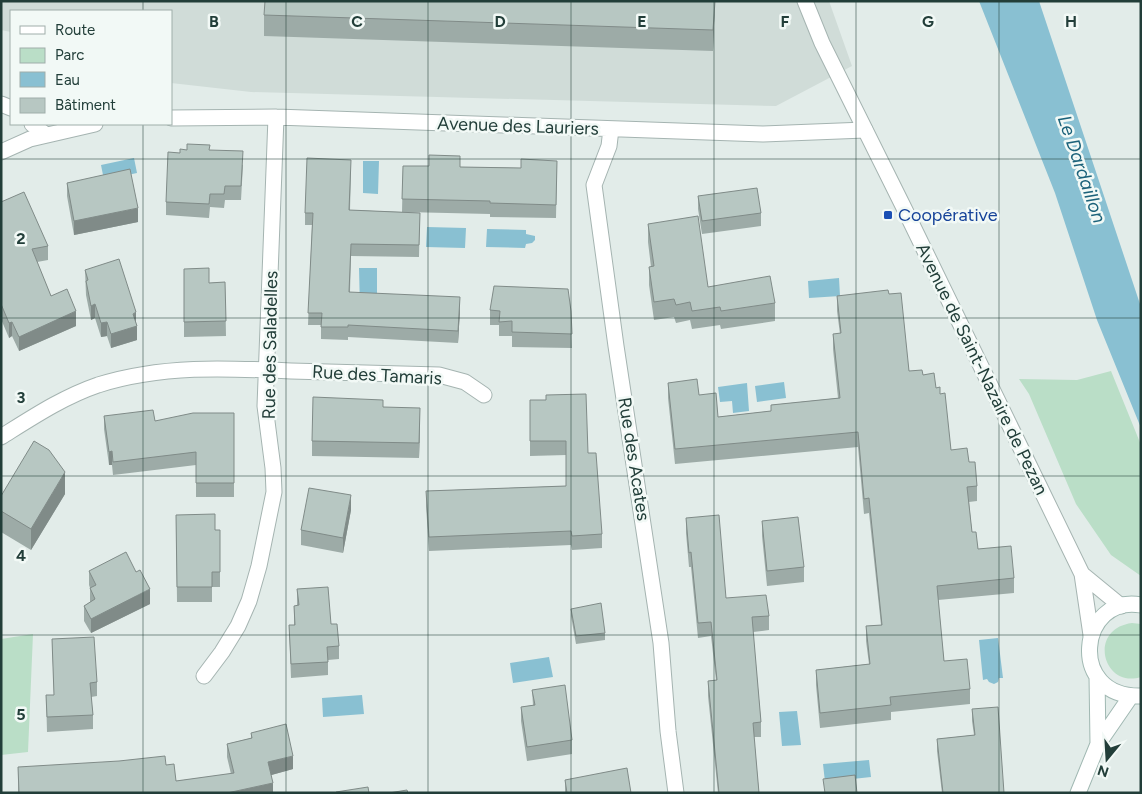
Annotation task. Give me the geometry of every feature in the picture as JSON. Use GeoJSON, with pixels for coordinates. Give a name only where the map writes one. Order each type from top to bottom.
{"type":"FeatureCollection","features":[{"type":"Feature","properties":{"kind":"street","name":"Avenue de Saint-Nazaire de Pezan"},"geometry":{"type":"LineString","coordinates":[[805,1],[822,43],[1082,574],[1091,635],[1089,650],[1091,664],[1097,676],[1098,744]]}},
{"type":"Feature","properties":{"kind":"street","name":"Avenue des Lauriers"},"geometry":{"type":"LineString","coordinates":[[172,118],[276,117],[763,134],[866,130]]}},
{"type":"Feature","properties":{"kind":"street","name":"Rue des Saladelles"},"geometry":{"type":"LineString","coordinates":[[204,676],[238,626],[245,609],[259,566],[270,520],[274,492],[274,468],[265,406],[276,117]]}},
{"type":"Feature","properties":{"kind":"street"},"geometry":{"type":"LineString","coordinates":[[33,125],[46,135]]}},
{"type":"Feature","properties":{"kind":"street"},"geometry":{"type":"LineString","coordinates":[[1,152],[30,139],[91,125]]}},
{"type":"Feature","properties":{"kind":"street","name":"Rue des Acates"},"geometry":{"type":"LineString","coordinates":[[611,128],[609,146],[594,185],[616,346],[660,633],[668,731],[676,793]]}},
{"type":"Feature","properties":{"kind":"street","name":"Rue des Tamaris"},"geometry":{"type":"LineString","coordinates":[[1,437],[53,404],[99,385],[146,374],[191,369],[439,375],[465,382],[484,395]]}},
{"type":"Feature","properties":{"kind":"street","name":"Avenue de Saint-Nazaire de Pezan"},"geometry":{"type":"LineString","coordinates":[[1082,574],[1121,606]]}},
{"type":"Feature","properties":{"kind":"street"},"geometry":{"type":"LineString","coordinates":[[1091,635],[1097,623],[1107,613],[1121,606],[1141,604]]}},
{"type":"Feature","properties":{"kind":"street"},"geometry":{"type":"LineString","coordinates":[[1078,793],[1098,744],[1136,696],[1120,693],[1107,686],[1097,676]]}},
{"type":"Feature","properties":{"kind":"shaded area"},"geometry":{"type":"Polygon","coordinates":[[[1,1],[829,1],[852,66],[776,106],[251,92],[172,83],[172,10],[10,10],[10,32],[1,30],[1,1]]]}},
{"type":"Feature","properties":{"kind":"green space"},"geometry":{"type":"Polygon","coordinates":[[[1111,371],[1141,445],[1141,576],[1111,555],[1076,504],[1029,394],[1019,379],[1077,380],[1111,371]]]}},
{"type":"Feature","properties":{"kind":"green space"},"geometry":{"type":"Polygon","coordinates":[[[1132,623],[1141,624],[1141,677],[1128,678],[1117,674],[1110,667],[1105,657],[1105,646],[1109,636],[1118,628],[1132,623]]]}},
{"type":"Feature","properties":{"kind":"green space"},"geometry":{"type":"Polygon","coordinates":[[[33,634],[28,752],[1,755],[1,639],[33,634]]]}},
{"type":"Feature","properties":{"kind":"water","name":"Le Dardaillon"},"geometry":{"type":"Polygon","coordinates":[[[979,1],[1039,1],[1141,307],[1141,428],[1097,320],[1055,193],[979,1]]]}},
{"type":"Feature","properties":{"kind":"water"},"geometry":{"type":"Polygon","coordinates":[[[134,158],[137,173],[104,180],[101,165],[134,158]]]}},
{"type":"Feature","properties":{"kind":"water"},"geometry":{"type":"Polygon","coordinates":[[[363,161],[379,161],[378,194],[363,193],[363,161]]]}},
{"type":"Feature","properties":{"kind":"water"},"geometry":{"type":"Polygon","coordinates":[[[427,227],[466,228],[465,248],[426,247],[427,227]]]}},
{"type":"Feature","properties":{"kind":"water"},"geometry":{"type":"Polygon","coordinates":[[[487,229],[526,230],[526,234],[535,236],[535,240],[532,243],[526,244],[525,248],[486,247],[487,229]]]}},
{"type":"Feature","properties":{"kind":"water"},"geometry":{"type":"Polygon","coordinates":[[[359,268],[377,268],[377,309],[360,309],[359,268]]]}},
{"type":"Feature","properties":{"kind":"water"},"geometry":{"type":"Polygon","coordinates":[[[839,278],[840,296],[809,298],[808,281],[839,278]]]}},
{"type":"Feature","properties":{"kind":"water"},"geometry":{"type":"Polygon","coordinates":[[[784,382],[786,398],[757,402],[755,386],[784,382]]]}},
{"type":"Feature","properties":{"kind":"water"},"geometry":{"type":"Polygon","coordinates":[[[747,383],[749,411],[733,413],[732,401],[720,402],[718,387],[747,383]]]}},
{"type":"Feature","properties":{"kind":"water"},"geometry":{"type":"Polygon","coordinates":[[[998,638],[1003,678],[999,678],[998,682],[994,684],[987,679],[983,680],[979,640],[998,638]]]}},
{"type":"Feature","properties":{"kind":"water"},"geometry":{"type":"Polygon","coordinates":[[[549,657],[553,677],[513,683],[510,663],[549,657]]]}},
{"type":"Feature","properties":{"kind":"water"},"geometry":{"type":"Polygon","coordinates":[[[362,695],[364,714],[323,717],[322,698],[362,695]]]}},
{"type":"Feature","properties":{"kind":"water"},"geometry":{"type":"Polygon","coordinates":[[[797,711],[801,745],[782,746],[779,712],[797,711]]]}},
{"type":"Feature","properties":{"kind":"water"},"geometry":{"type":"Polygon","coordinates":[[[869,760],[871,777],[825,782],[823,764],[869,760]]]}},
{"type":"Feature","properties":{"kind":"building"},"geometry":{"type":"Polygon","coordinates":[[[265,1],[715,1],[713,30],[264,15],[265,1]]]}},
{"type":"Feature","properties":{"kind":"building"},"geometry":{"type":"Polygon","coordinates":[[[187,144],[210,145],[209,150],[243,151],[241,186],[225,186],[224,194],[210,194],[209,204],[166,202],[168,152],[180,153],[180,149],[187,150],[187,144]]]}},
{"type":"Feature","properties":{"kind":"building"},"geometry":{"type":"Polygon","coordinates":[[[429,155],[460,156],[460,167],[521,168],[521,159],[557,161],[556,205],[402,199],[403,166],[429,166],[429,155]]]}},
{"type":"Feature","properties":{"kind":"building"},"geometry":{"type":"Polygon","coordinates":[[[307,158],[351,160],[349,210],[420,213],[419,245],[351,244],[349,292],[460,297],[458,331],[348,325],[348,327],[321,327],[322,313],[308,313],[313,213],[305,213],[307,158]]]}},
{"type":"Feature","properties":{"kind":"building"},"geometry":{"type":"Polygon","coordinates":[[[130,169],[138,208],[74,221],[67,183],[130,169]]]}},
{"type":"Feature","properties":{"kind":"building"},"geometry":{"type":"Polygon","coordinates":[[[757,188],[761,213],[702,221],[698,196],[757,188]]]}},
{"type":"Feature","properties":{"kind":"building"},"geometry":{"type":"Polygon","coordinates":[[[24,192],[48,246],[32,249],[51,296],[67,289],[76,311],[19,337],[12,322],[9,323],[1,304],[1,202],[24,192]]]}},
{"type":"Feature","properties":{"kind":"building"},"geometry":{"type":"Polygon","coordinates":[[[698,216],[708,287],[770,276],[775,303],[721,311],[720,307],[692,311],[690,302],[676,305],[674,299],[654,302],[649,267],[654,266],[648,224],[698,216]]]}},
{"type":"Feature","properties":{"kind":"building"},"geometry":{"type":"Polygon","coordinates":[[[119,259],[136,312],[133,314],[137,326],[111,334],[107,322],[101,323],[95,304],[91,306],[85,270],[119,259]]]}},
{"type":"Feature","properties":{"kind":"building"},"geometry":{"type":"Polygon","coordinates":[[[209,268],[209,283],[225,282],[226,321],[184,322],[184,269],[209,268]]]}},
{"type":"Feature","properties":{"kind":"building"},"geometry":{"type":"Polygon","coordinates":[[[494,286],[568,289],[572,334],[512,332],[512,321],[499,322],[500,311],[490,310],[494,286]]]}},
{"type":"Feature","properties":{"kind":"building"},"geometry":{"type":"Polygon","coordinates":[[[888,290],[889,294],[901,293],[909,371],[922,370],[923,375],[934,373],[936,388],[940,387],[940,394],[945,393],[951,450],[967,448],[969,462],[975,462],[977,486],[967,487],[972,532],[976,532],[978,549],[1011,546],[1014,578],[937,586],[944,661],[967,659],[970,689],[890,697],[891,705],[820,713],[816,670],[870,664],[866,626],[882,625],[869,498],[864,499],[858,432],[675,449],[668,383],[697,379],[699,395],[716,393],[718,417],[771,411],[771,405],[840,398],[833,334],[841,333],[837,296],[888,290]]]}},
{"type":"Feature","properties":{"kind":"building"},"geometry":{"type":"Polygon","coordinates":[[[586,394],[588,453],[596,453],[602,534],[572,536],[571,531],[429,537],[426,491],[566,486],[566,441],[530,441],[530,400],[546,400],[546,395],[586,394]]]}},
{"type":"Feature","properties":{"kind":"building"},"geometry":{"type":"Polygon","coordinates":[[[313,397],[383,400],[383,407],[420,408],[419,443],[312,441],[313,397]]]}},
{"type":"Feature","properties":{"kind":"building"},"geometry":{"type":"Polygon","coordinates":[[[153,410],[155,421],[193,413],[234,413],[234,483],[196,483],[196,452],[113,462],[112,451],[109,452],[104,416],[153,410]]]}},
{"type":"Feature","properties":{"kind":"building"},"geometry":{"type":"Polygon","coordinates":[[[34,441],[49,450],[65,472],[31,529],[1,511],[1,496],[34,441]]]}},
{"type":"Feature","properties":{"kind":"building"},"geometry":{"type":"Polygon","coordinates":[[[309,488],[351,495],[343,538],[301,530],[309,488]]]}},
{"type":"Feature","properties":{"kind":"building"},"geometry":{"type":"Polygon","coordinates":[[[215,514],[215,530],[220,530],[220,572],[212,572],[212,587],[177,587],[176,515],[215,514]]]}},
{"type":"Feature","properties":{"kind":"building"},"geometry":{"type":"Polygon","coordinates":[[[719,515],[726,598],[766,595],[769,616],[752,617],[761,722],[753,723],[759,793],[719,793],[708,681],[717,680],[711,622],[698,623],[686,518],[719,515]]]}},
{"type":"Feature","properties":{"kind":"building"},"geometry":{"type":"Polygon","coordinates":[[[798,517],[804,567],[767,571],[762,521],[798,517]]]}},
{"type":"Feature","properties":{"kind":"building"},"geometry":{"type":"Polygon","coordinates":[[[126,552],[136,572],[140,570],[150,589],[91,619],[84,606],[95,599],[90,588],[96,585],[89,571],[126,552]]]}},
{"type":"Feature","properties":{"kind":"building"},"geometry":{"type":"Polygon","coordinates":[[[328,587],[331,624],[337,624],[339,646],[327,647],[328,662],[291,664],[289,625],[295,625],[294,606],[299,605],[297,589],[328,587]]]}},
{"type":"Feature","properties":{"kind":"building"},"geometry":{"type":"Polygon","coordinates":[[[601,603],[605,633],[576,636],[571,609],[601,603]]]}},
{"type":"Feature","properties":{"kind":"building"},"geometry":{"type":"Polygon","coordinates":[[[94,637],[97,682],[90,683],[93,715],[47,717],[46,695],[54,695],[52,639],[94,637]]]}},
{"type":"Feature","properties":{"kind":"building"},"geometry":{"type":"Polygon","coordinates":[[[565,685],[572,740],[527,747],[521,707],[535,705],[532,690],[565,685]]]}},
{"type":"Feature","properties":{"kind":"building"},"geometry":{"type":"Polygon","coordinates":[[[998,707],[1004,793],[943,793],[937,739],[975,735],[972,709],[998,707]]]}},
{"type":"Feature","properties":{"kind":"building"},"geometry":{"type":"Polygon","coordinates":[[[286,724],[293,756],[268,762],[273,783],[227,793],[19,793],[18,767],[119,761],[165,756],[166,765],[174,764],[176,781],[234,773],[227,744],[252,738],[251,733],[286,724]]]}},
{"type":"Feature","properties":{"kind":"building"},"geometry":{"type":"Polygon","coordinates":[[[627,768],[631,793],[567,793],[565,780],[627,768]]]}},
{"type":"Feature","properties":{"kind":"building"},"geometry":{"type":"Polygon","coordinates":[[[855,775],[857,793],[825,793],[823,779],[855,775]]]}},
{"type":"Feature","properties":{"kind":"building"},"geometry":{"type":"Polygon","coordinates":[[[368,787],[369,793],[336,793],[336,792],[368,787]]]}},
{"type":"Feature","properties":{"kind":"building"},"geometry":{"type":"Polygon","coordinates":[[[407,790],[408,793],[389,793],[407,790]]]}},
{"type":"Feature","properties":{"kind":"place","name":"Coopérative"},"geometry":{"type":"Point","coordinates":[888,215]}}]}
